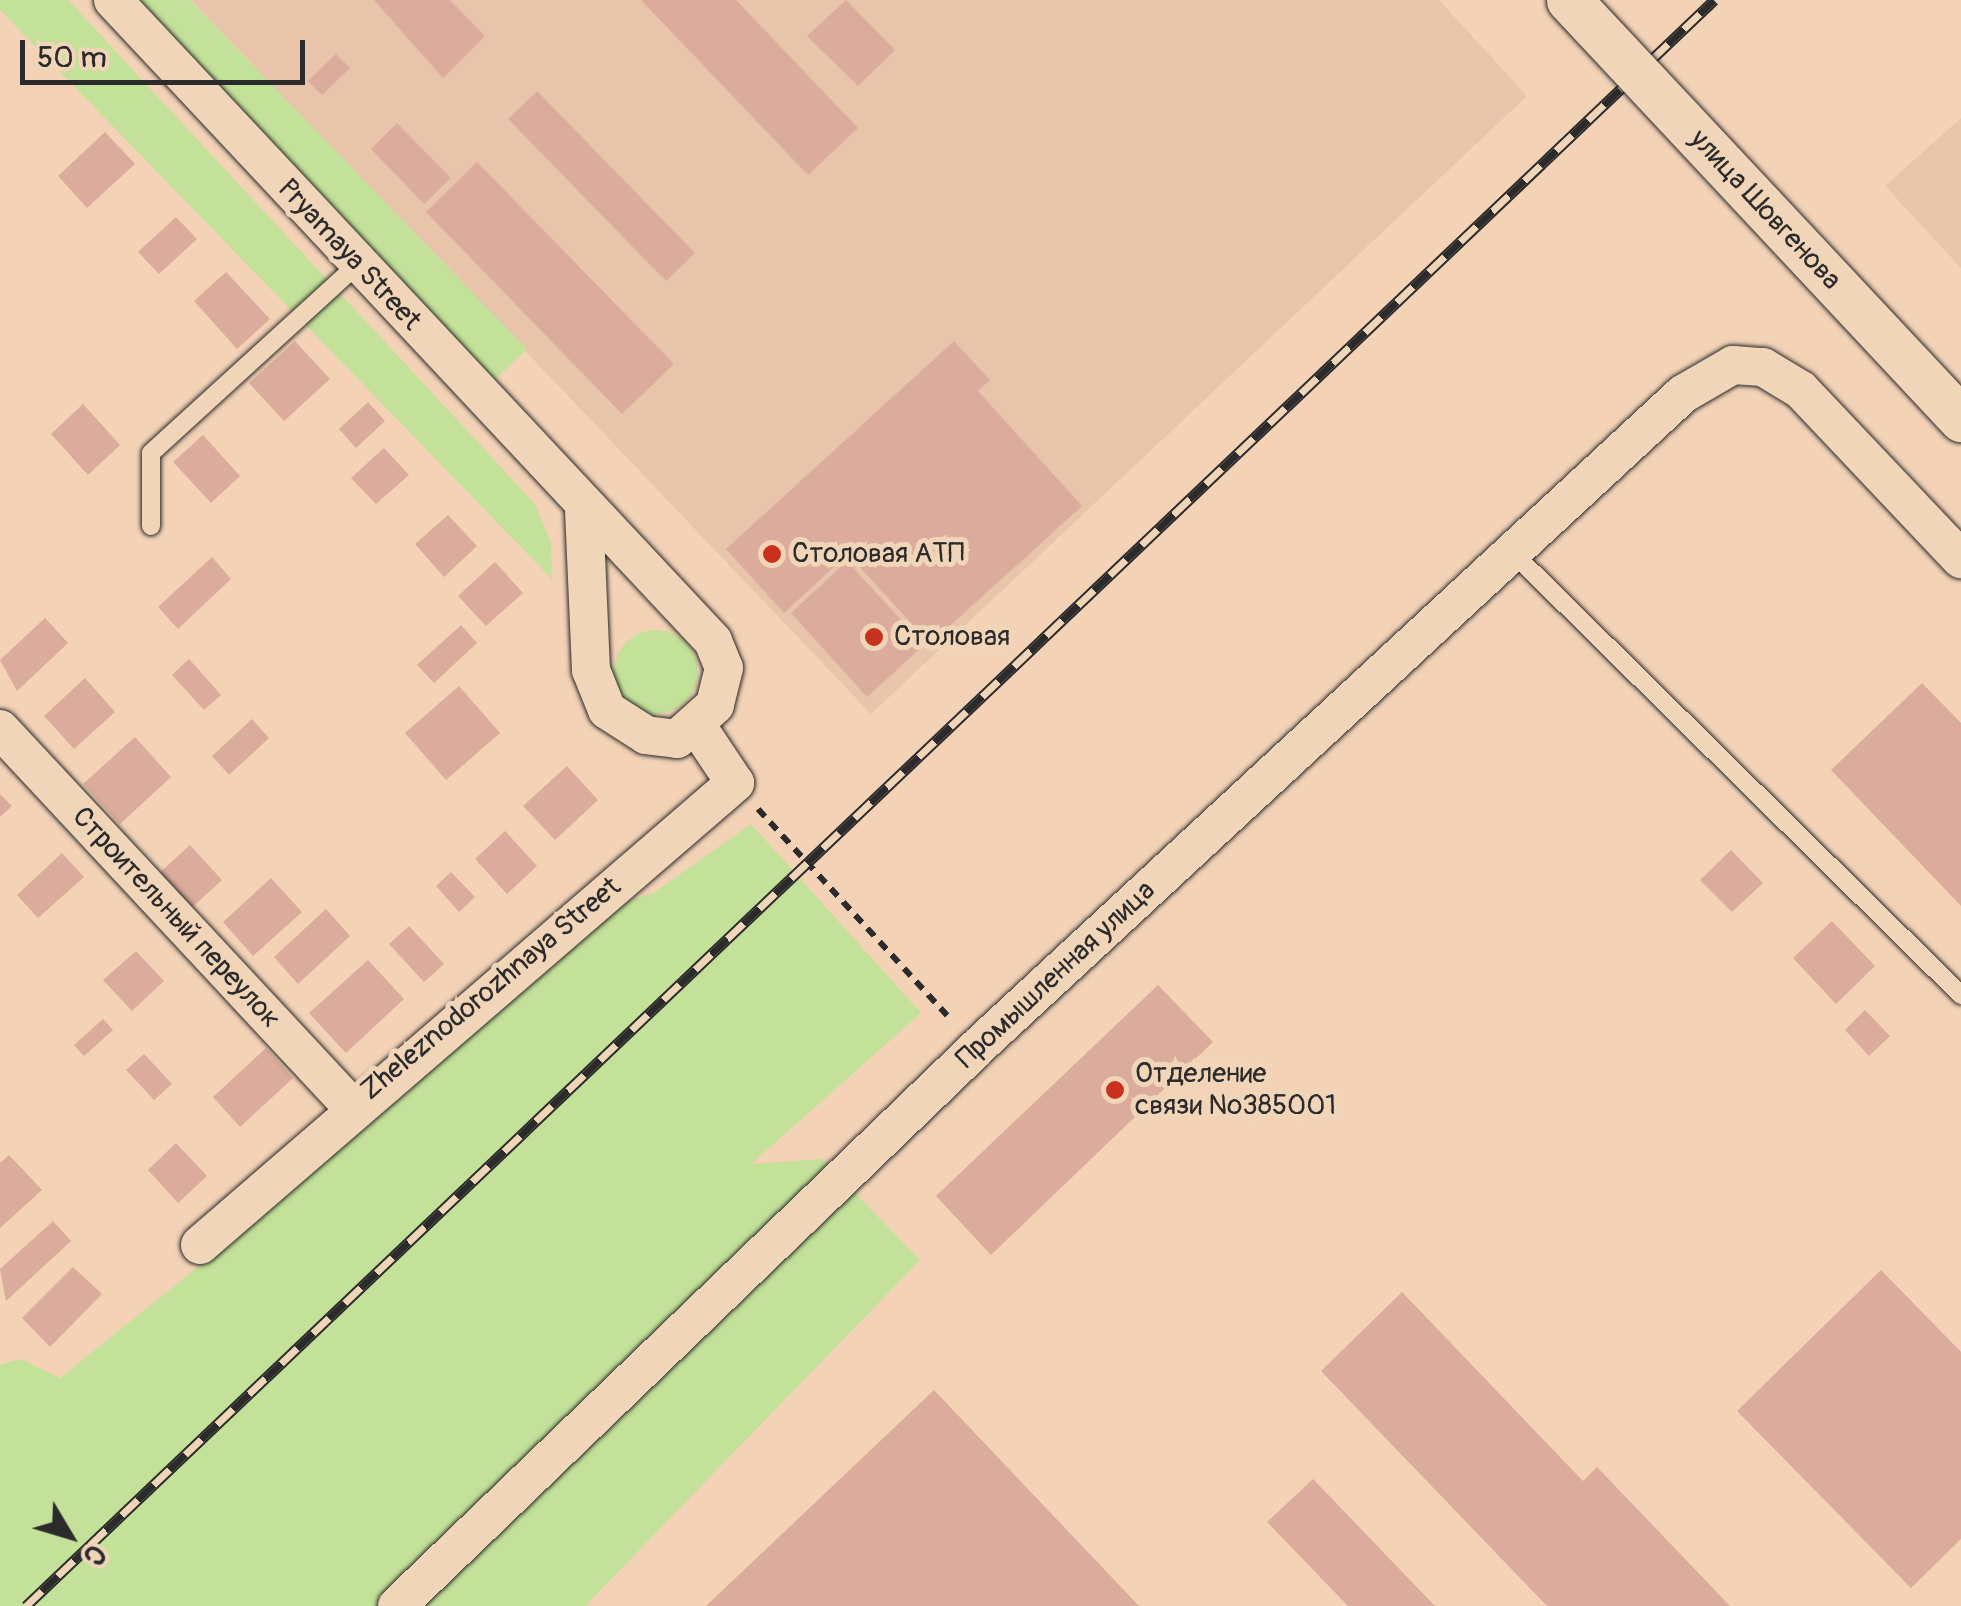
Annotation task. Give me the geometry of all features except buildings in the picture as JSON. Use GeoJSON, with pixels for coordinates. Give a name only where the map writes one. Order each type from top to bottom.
{"type":"FeatureCollection","features":[{"type":"Feature","properties":{"kind":"street","name":"Pryamaya Street"},"geometry":{"type":"LineString","coordinates":[[113,0],[584,509],[713,641],[724,668],[697,726]]}},
{"type":"Feature","properties":{"kind":"street","name":"улица Шовгенова"},"geometry":{"type":"LineString","coordinates":[[1569,0],[1961,419]]}},
{"type":"Feature","properties":{"kind":"street","name":"Промышленная улица"},"geometry":{"type":"LineString","coordinates":[[397,1606],[976,1048],[1682,394],[1733,365],[1763,367],[1801,390],[1961,559]]}},
{"type":"Feature","properties":{"kind":"street"},"geometry":{"type":"LineString","coordinates":[[584,509],[591,670],[606,710],[646,735],[677,740],[697,726],[734,783]]}},
{"type":"Feature","properties":{"kind":"street","name":"Строительный переулок"},"geometry":{"type":"LineString","coordinates":[[0,728],[352,1107]]}},
{"type":"Feature","properties":{"kind":"street","name":"Zheleznodorozhnaya Street"},"geometry":{"type":"LineString","coordinates":[[200,1245],[352,1107],[734,783]]}},
{"type":"Feature","properties":{"kind":"lane"},"geometry":{"type":"LineString","coordinates":[[151,526],[151,454],[358,264]]}},
{"type":"Feature","properties":{"kind":"lane"},"geometry":{"type":"LineString","coordinates":[[1512,552],[1961,995]]}},
{"type":"Feature","properties":{"kind":"path"},"geometry":{"type":"LineString","coordinates":[[734,783],[976,1048]]}},
{"type":"Feature","properties":{"kind":"shaded area"},"geometry":{"type":"Polygon","coordinates":[[[191,0],[1439,0],[1527,96],[871,714],[191,0]]]}},
{"type":"Feature","properties":{"kind":"shaded area"},"geometry":{"type":"Polygon","coordinates":[[[1961,118],[1961,268],[1885,186],[1961,118]]]}},
{"type":"Feature","properties":{"kind":"green space"},"geometry":{"type":"Polygon","coordinates":[[[0,0],[68,0],[534,503],[551,542],[552,579],[0,10],[0,0]]]}},
{"type":"Feature","properties":{"kind":"green space"},"geometry":{"type":"Polygon","coordinates":[[[136,0],[190,0],[527,349],[491,383],[136,0]]]}},
{"type":"Feature","properties":{"kind":"green space"},"geometry":{"type":"Polygon","coordinates":[[[656,630],[672,633],[691,649],[698,672],[695,688],[679,707],[656,714],[640,711],[621,695],[614,672],[617,656],[633,637],[656,630]]]}},
{"type":"Feature","properties":{"kind":"green space"},"geometry":{"type":"Polygon","coordinates":[[[751,824],[921,1013],[751,1164],[822,1159],[920,1260],[585,1606],[0,1606],[0,1365],[20,1359],[60,1378],[281,1200],[606,909],[655,892],[751,824]]]}},
{"type":"Feature","properties":{"kind":"railway"},"geometry":{"type":"LineString","coordinates":[[26,1606],[1714,0]]}},
{"type":"Feature","properties":{"kind":"place","name":"Столовая АТП"},"geometry":{"type":"Point","coordinates":[772,554]}},
{"type":"Feature","properties":{"kind":"place","name":"Столовая"},"geometry":{"type":"Point","coordinates":[874,637]}},
{"type":"Feature","properties":{"kind":"place","name":"Отделение связи №385001"},"geometry":{"type":"Point","coordinates":[1115,1090]}}]}
